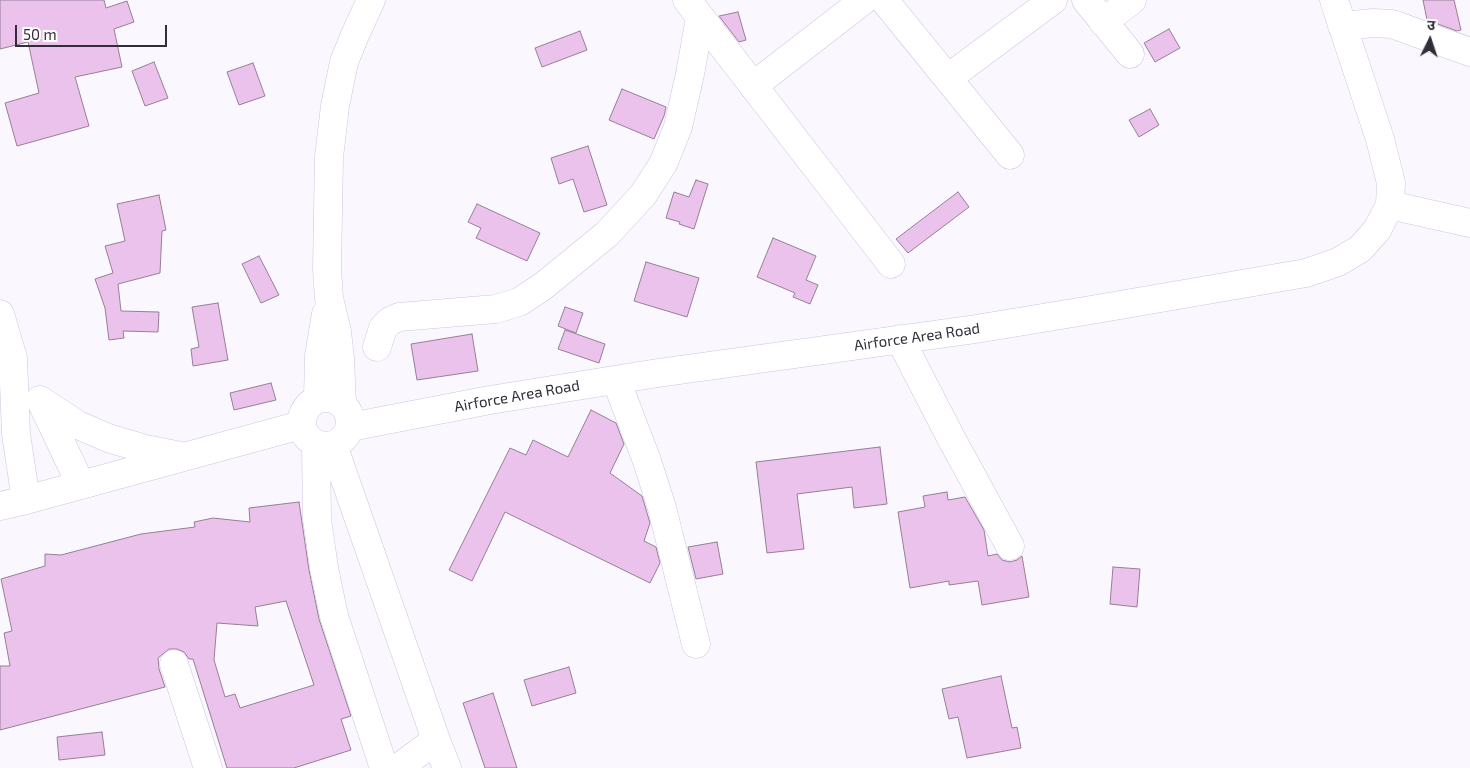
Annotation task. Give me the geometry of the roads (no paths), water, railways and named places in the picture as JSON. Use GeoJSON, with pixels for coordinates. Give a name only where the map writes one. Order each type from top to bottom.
{"type":"FeatureCollection","features":[{"type":"Feature","properties":{"kind":"street"},"geometry":{"type":"LineString","coordinates":[[371,0],[344,62],[335,106],[329,157],[327,269],[329,298],[337,332],[340,358],[327,424],[317,518],[324,568],[334,616],[384,768]]}},
{"type":"Feature","properties":{"kind":"street"},"geometry":{"type":"LineString","coordinates":[[753,86],[864,0]]}},
{"type":"Feature","properties":{"kind":"street"},"geometry":{"type":"LineString","coordinates":[[884,0],[1010,156]]}},
{"type":"Feature","properties":{"kind":"street"},"geometry":{"type":"LineString","coordinates":[[948,78],[1053,0]]}},
{"type":"Feature","properties":{"kind":"street"},"geometry":{"type":"LineString","coordinates":[[1086,0],[1130,54]]}},
{"type":"Feature","properties":{"kind":"street"},"geometry":{"type":"LineString","coordinates":[[1103,22],[1132,0]]}},
{"type":"Feature","properties":{"kind":"street","name":"Airforce Area Road"},"geometry":{"type":"LineString","coordinates":[[0,506],[186,457],[327,424],[1034,320],[1306,273],[1338,262],[1360,249],[1377,230],[1390,206],[1391,183],[1380,139],[1334,0]]}},
{"type":"Feature","properties":{"kind":"street"},"geometry":{"type":"LineString","coordinates":[[694,9],[891,264]]}},
{"type":"Feature","properties":{"kind":"street"},"geometry":{"type":"LineString","coordinates":[[377,347],[383,328],[390,321],[399,317],[496,310],[519,302],[542,287],[607,234],[642,195],[663,164],[678,127],[694,9]]}},
{"type":"Feature","properties":{"kind":"street"},"geometry":{"type":"LineString","coordinates":[[1342,26],[1373,23],[1392,24],[1470,52]]}},
{"type":"Feature","properties":{"kind":"street"},"geometry":{"type":"LineString","coordinates":[[1390,206],[1470,223]]}},
{"type":"Feature","properties":{"kind":"street"},"geometry":{"type":"LineString","coordinates":[[0,314],[13,358],[16,434],[26,500]]}},
{"type":"Feature","properties":{"kind":"street"},"geometry":{"type":"LineString","coordinates":[[900,340],[1010,546]]}},
{"type":"Feature","properties":{"kind":"street"},"geometry":{"type":"LineString","coordinates":[[13,358],[40,400],[81,485]]}},
{"type":"Feature","properties":{"kind":"street"},"geometry":{"type":"LineString","coordinates":[[616,380],[647,461],[662,508],[696,644]]}},
{"type":"Feature","properties":{"kind":"street"},"geometry":{"type":"LineString","coordinates":[[40,400],[78,425],[108,438],[186,457]]}},
{"type":"Feature","properties":{"kind":"street"},"geometry":{"type":"LineString","coordinates":[[0,448],[15,412]]}},
{"type":"Feature","properties":{"kind":"street"},"geometry":{"type":"LineString","coordinates":[[327,424],[447,768]]}},
{"type":"Feature","properties":{"kind":"street"},"geometry":{"type":"LineString","coordinates":[[174,664],[208,768]]}},
{"type":"Feature","properties":{"kind":"street"},"geometry":{"type":"LineString","coordinates":[[398,768],[436,740]]}}]}
